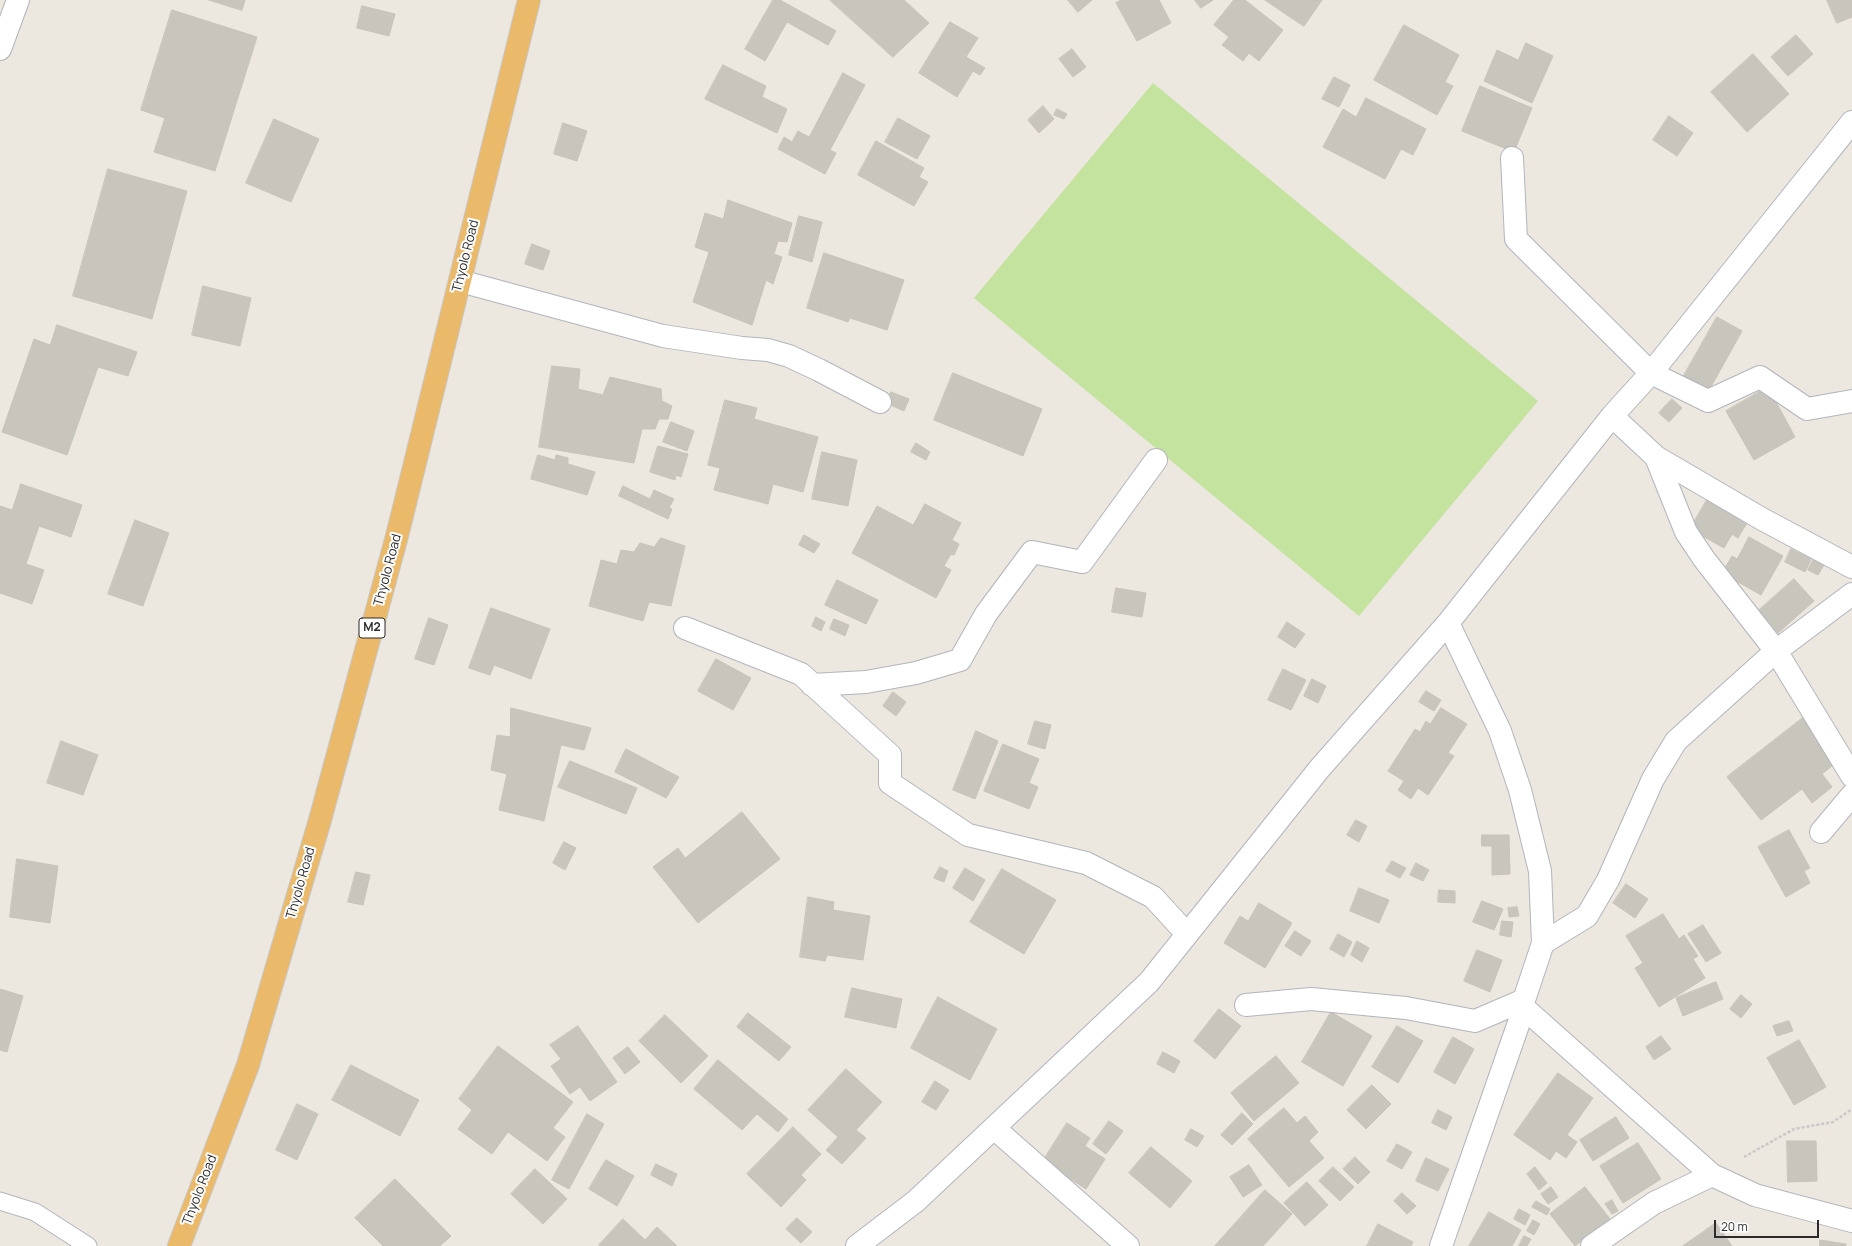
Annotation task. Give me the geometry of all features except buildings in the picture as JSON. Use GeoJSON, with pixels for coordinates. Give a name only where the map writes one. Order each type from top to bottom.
{"type":"FeatureCollection","features":[{"type":"Feature","properties":{"kind":"highway","name":"Thyolo Road"},"geometry":{"type":"LineString","coordinates":[[179,1246],[248,1065],[320,820],[397,536],[529,0]]}},
{"type":"Feature","properties":{"kind":"street"},"geometry":{"type":"LineString","coordinates":[[0,49],[18,0]]}},
{"type":"Feature","properties":{"kind":"street"},"geometry":{"type":"LineString","coordinates":[[857,1246],[916,1201],[1149,982],[1320,768],[1448,622],[1612,416],[1651,373],[1852,122]]}},
{"type":"Feature","properties":{"kind":"street"},"geometry":{"type":"LineString","coordinates":[[1512,158],[1516,239],[1651,373],[1708,401],[1760,377],[1807,409],[1852,401]]}},
{"type":"Feature","properties":{"kind":"street"},"geometry":{"type":"LineString","coordinates":[[460,281],[663,336],[742,348],[768,350],[819,370],[880,402]]}},
{"type":"Feature","properties":{"kind":"street"},"geometry":{"type":"LineString","coordinates":[[1612,416],[1656,457],[1762,520],[1852,567]]}},
{"type":"Feature","properties":{"kind":"street"},"geometry":{"type":"LineString","coordinates":[[1656,457],[1686,532],[1704,559],[1776,651],[1852,776]]}},
{"type":"Feature","properties":{"kind":"street"},"geometry":{"type":"LineString","coordinates":[[812,685],[866,682],[916,673],[960,660],[986,614],[1032,552],[1082,562],[1156,460]]}},
{"type":"Feature","properties":{"kind":"street"},"geometry":{"type":"LineString","coordinates":[[1543,944],[1587,916],[1608,880],[1653,779],[1676,741],[1776,651],[1852,594]]}},
{"type":"Feature","properties":{"kind":"street"},"geometry":{"type":"LineString","coordinates":[[1441,1246],[1543,944],[1540,871],[1520,790],[1500,731],[1448,622]]}},
{"type":"Feature","properties":{"kind":"street"},"geometry":{"type":"LineString","coordinates":[[685,628],[801,674],[890,755],[890,783],[968,835],[1086,863],[1153,897],[1187,934]]}},
{"type":"Feature","properties":{"kind":"street"},"geometry":{"type":"LineString","coordinates":[[1821,832],[1852,795]]}},
{"type":"Feature","properties":{"kind":"street"},"geometry":{"type":"LineString","coordinates":[[1246,1005],[1310,999],[1406,1008],[1475,1021],[1524,1004]]}},
{"type":"Feature","properties":{"kind":"street"},"geometry":{"type":"LineString","coordinates":[[1524,1004],[1712,1175],[1756,1195],[1852,1221]]}},
{"type":"Feature","properties":{"kind":"street"},"geometry":{"type":"LineString","coordinates":[[994,1128],[1128,1246]]}},
{"type":"Feature","properties":{"kind":"street"},"geometry":{"type":"LineString","coordinates":[[1592,1246],[1654,1203],[1712,1175]]}},
{"type":"Feature","properties":{"kind":"lane"},"geometry":{"type":"LineString","coordinates":[[0,1201],[35,1212],[88,1246]]}},
{"type":"Feature","properties":{"kind":"path"},"geometry":{"type":"LineString","coordinates":[[1712,1175],[1794,1129],[1833,1122],[1852,1109]]}},
{"type":"Feature","properties":{"kind":"green space"},"geometry":{"type":"Polygon","coordinates":[[[1153,83],[1538,401],[1359,616],[974,298],[1153,83]]]}}]}
